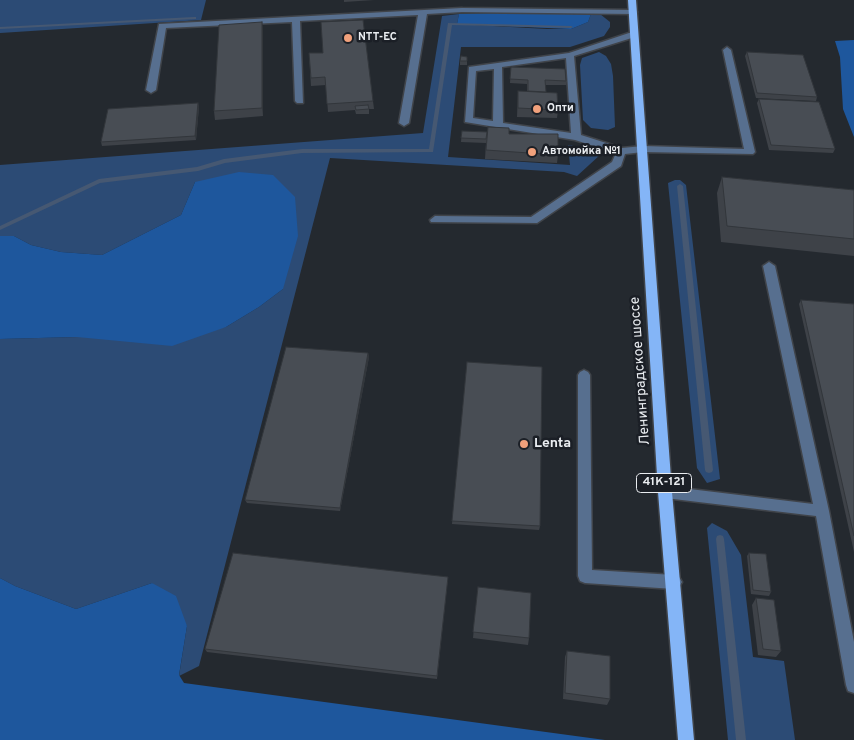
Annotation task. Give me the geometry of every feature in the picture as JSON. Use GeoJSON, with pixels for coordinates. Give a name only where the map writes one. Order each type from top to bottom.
{"type":"FeatureCollection","features":[{"type":"Feature","properties":{"kind":"main road","name":"Ленинградское шоссе"},"geometry":{"type":"LineString","coordinates":[[632,0],[665,492],[686,740]]}},
{"type":"Feature","properties":{"kind":"lane"},"geometry":{"type":"LineString","coordinates":[[462,0],[462,10]]}},
{"type":"Feature","properties":{"kind":"lane"},"geometry":{"type":"LineString","coordinates":[[151,90],[162,26],[462,10],[633,12]]}},
{"type":"Feature","properties":{"kind":"lane"},"geometry":{"type":"LineString","coordinates":[[404,123],[422,12]]}},
{"type":"Feature","properties":{"kind":"lane"},"geometry":{"type":"LineString","coordinates":[[296,19],[300,101]]}},
{"type":"Feature","properties":{"kind":"lane"},"geometry":{"type":"LineString","coordinates":[[635,34],[570,55],[498,67],[472,69],[468,120],[576,137],[621,151],[643,149],[750,152],[727,50]]}},
{"type":"Feature","properties":{"kind":"lane"},"geometry":{"type":"LineString","coordinates":[[570,55],[576,137]]}},
{"type":"Feature","properties":{"kind":"lane"},"geometry":{"type":"LineString","coordinates":[[498,67],[498,125]]}},
{"type":"Feature","properties":{"kind":"lane"},"geometry":{"type":"LineString","coordinates":[[435,220],[533,221],[617,164],[621,151]]}},
{"type":"Feature","properties":{"kind":"lane"},"geometry":{"type":"LineString","coordinates":[[769,266],[822,511],[854,684]]}},
{"type":"Feature","properties":{"kind":"lane"},"geometry":{"type":"LineString","coordinates":[[584,375],[585,576],[674,582]]}},
{"type":"Feature","properties":{"kind":"lane"},"geometry":{"type":"LineString","coordinates":[[665,492],[822,511]]}},
{"type":"Feature","properties":{"kind":"shaded area"},"geometry":{"type":"Polygon","coordinates":[[[0,0],[206,0],[201,20],[0,33],[0,0]]]}},
{"type":"Feature","properties":{"kind":"shaded area"},"geometry":{"type":"Polygon","coordinates":[[[459,14],[457,24],[571,29],[588,22],[591,14],[600,14],[610,22],[610,27],[604,36],[570,47],[461,47],[448,157],[570,165],[568,145],[591,149],[600,155],[577,176],[564,172],[330,158],[199,666],[179,676],[187,626],[152,583],[76,609],[15,586],[0,578],[0,339],[77,337],[226,327],[259,307],[283,289],[195,182],[181,215],[102,255],[61,252],[31,245],[14,236],[0,236],[0,165],[423,133],[442,16],[459,14]]]}},
{"type":"Feature","properties":{"kind":"shaded area"},"geometry":{"type":"Polygon","coordinates":[[[459,14],[591,14],[588,22],[571,29],[457,24],[459,14]]]}},
{"type":"Feature","properties":{"kind":"shaded area"},"geometry":{"type":"Polygon","coordinates":[[[854,40],[854,137],[843,109],[840,57],[835,41],[854,40]]]}},
{"type":"Feature","properties":{"kind":"shaded area"},"geometry":{"type":"Polygon","coordinates":[[[599,52],[606,56],[611,64],[613,76],[615,127],[608,130],[591,128],[583,120],[580,65],[582,58],[599,52]]]}},
{"type":"Feature","properties":{"kind":"shaded area"},"geometry":{"type":"Polygon","coordinates":[[[239,172],[273,175],[295,197],[298,236],[283,289],[259,307],[226,327],[172,346],[77,337],[0,339],[0,236],[14,236],[31,245],[61,252],[102,255],[181,215],[195,182],[239,172]]]}},
{"type":"Feature","properties":{"kind":"shaded area"},"geometry":{"type":"Polygon","coordinates":[[[680,180],[686,185],[720,479],[707,483],[697,468],[668,183],[680,180]]]}},
{"type":"Feature","properties":{"kind":"shaded area"},"geometry":{"type":"Polygon","coordinates":[[[712,523],[727,531],[741,555],[753,657],[784,661],[795,740],[728,740],[707,528],[712,523]]]}},
{"type":"Feature","properties":{"kind":"shaded area"},"geometry":{"type":"Polygon","coordinates":[[[0,578],[15,586],[76,609],[152,583],[176,596],[187,626],[179,675],[184,683],[605,740],[0,740],[0,578]]]}},
{"type":"Feature","properties":{"kind":"building"},"geometry":{"type":"Polygon","coordinates":[[[363,20],[373,101],[327,104],[325,77],[311,78],[309,53],[323,53],[321,22],[363,20]]]}},
{"type":"Feature","properties":{"kind":"building"},"geometry":{"type":"Polygon","coordinates":[[[262,22],[262,108],[214,111],[219,25],[262,22]]]}},
{"type":"Feature","properties":{"kind":"building"},"geometry":{"type":"Polygon","coordinates":[[[747,52],[803,55],[817,97],[757,93],[747,52]]]}},
{"type":"Feature","properties":{"kind":"building"},"geometry":{"type":"Polygon","coordinates":[[[461,56],[467,57],[467,61],[460,61],[461,56]]]}},
{"type":"Feature","properties":{"kind":"building"},"geometry":{"type":"Polygon","coordinates":[[[511,67],[565,69],[566,81],[545,80],[546,92],[528,91],[528,80],[510,79],[511,67]]]}},
{"type":"Feature","properties":{"kind":"building"},"geometry":{"type":"Polygon","coordinates":[[[518,91],[557,93],[558,110],[518,108],[518,91]]]}},
{"type":"Feature","properties":{"kind":"building"},"geometry":{"type":"Polygon","coordinates":[[[759,99],[819,102],[835,149],[771,145],[759,99]]]}},
{"type":"Feature","properties":{"kind":"building"},"geometry":{"type":"Polygon","coordinates":[[[198,103],[195,136],[101,142],[108,109],[198,103]]]}},
{"type":"Feature","properties":{"kind":"building"},"geometry":{"type":"Polygon","coordinates":[[[368,105],[369,109],[356,110],[355,106],[368,105]]]}},
{"type":"Feature","properties":{"kind":"building"},"geometry":{"type":"Polygon","coordinates":[[[488,127],[509,128],[509,134],[558,134],[558,155],[486,150],[488,127]]]}},
{"type":"Feature","properties":{"kind":"building"},"geometry":{"type":"Polygon","coordinates":[[[462,131],[487,132],[486,139],[461,138],[462,131]]]}},
{"type":"Feature","properties":{"kind":"building"},"geometry":{"type":"Polygon","coordinates":[[[722,177],[854,190],[854,239],[727,226],[722,177]]]}},
{"type":"Feature","properties":{"kind":"building"},"geometry":{"type":"Polygon","coordinates":[[[801,300],[854,304],[854,536],[801,300]]]}},
{"type":"Feature","properties":{"kind":"building"},"geometry":{"type":"Polygon","coordinates":[[[286,347],[368,353],[340,508],[245,500],[286,347]]]}},
{"type":"Feature","properties":{"kind":"building"},"geometry":{"type":"Polygon","coordinates":[[[467,362],[542,367],[540,526],[452,521],[467,362]]]}},
{"type":"Feature","properties":{"kind":"building"},"geometry":{"type":"Polygon","coordinates":[[[233,553],[448,577],[437,676],[205,649],[233,553]]]}},
{"type":"Feature","properties":{"kind":"building"},"geometry":{"type":"Polygon","coordinates":[[[749,553],[766,554],[771,592],[753,590],[749,553]]]}},
{"type":"Feature","properties":{"kind":"building"},"geometry":{"type":"Polygon","coordinates":[[[478,587],[531,593],[529,638],[473,632],[478,587]]]}},
{"type":"Feature","properties":{"kind":"building"},"geometry":{"type":"Polygon","coordinates":[[[756,598],[774,600],[781,651],[763,649],[756,598]]]}},
{"type":"Feature","properties":{"kind":"building"},"geometry":{"type":"Polygon","coordinates":[[[567,651],[610,656],[610,699],[565,693],[567,651]]]}},
{"type":"Feature","properties":{"kind":"waterway"},"geometry":{"type":"LineString","coordinates":[[0,28],[194,18]]}},
{"type":"Feature","properties":{"kind":"waterway"},"geometry":{"type":"LineString","coordinates":[[0,228],[99,181],[198,169],[224,161],[302,151],[431,151],[450,24],[571,27]]}},
{"type":"Feature","properties":{"kind":"waterway"},"geometry":{"type":"LineString","coordinates":[[680,186],[709,470]]}},
{"type":"Feature","properties":{"kind":"waterway"},"geometry":{"type":"LineString","coordinates":[[720,539],[741,740]]}},
{"type":"Feature","properties":{"kind":"place","name":"NTT-EC"},"geometry":{"type":"Point","coordinates":[348,38]}},
{"type":"Feature","properties":{"kind":"place","name":"Опти"},"geometry":{"type":"Point","coordinates":[537,109]}},
{"type":"Feature","properties":{"kind":"place","name":"Автомойка №1"},"geometry":{"type":"Point","coordinates":[532,152]}},
{"type":"Feature","properties":{"kind":"place","name":"Lenta"},"geometry":{"type":"Point","coordinates":[524,444]}}]}
